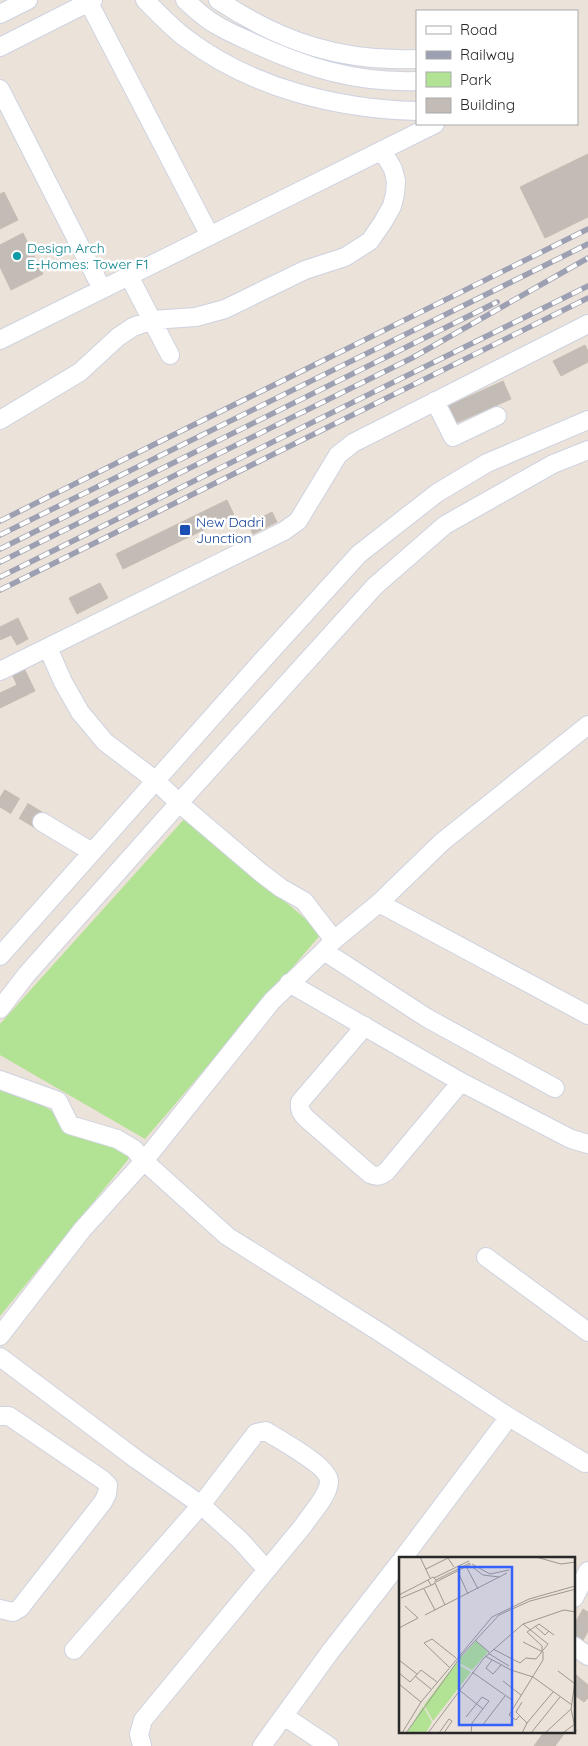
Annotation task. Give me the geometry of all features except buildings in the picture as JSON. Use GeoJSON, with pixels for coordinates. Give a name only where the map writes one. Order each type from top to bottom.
{"type":"FeatureCollection","features":[{"type":"Feature","properties":{"kind":"street"},"geometry":{"type":"LineString","coordinates":[[0,14],[28,0]]}},
{"type":"Feature","properties":{"kind":"street"},"geometry":{"type":"LineString","coordinates":[[145,0],[186,39],[212,56],[262,81],[312,97],[345,104],[416,111]]}},
{"type":"Feature","properties":{"kind":"street"},"geometry":{"type":"LineString","coordinates":[[185,0],[224,30],[310,67],[342,75],[378,80],[416,81]]}},
{"type":"Feature","properties":{"kind":"street"},"geometry":{"type":"LineString","coordinates":[[218,0],[251,20],[293,40],[339,54],[380,59],[416,59]]}},
{"type":"Feature","properties":{"kind":"street"},"geometry":{"type":"LineString","coordinates":[[0,47],[91,1],[210,236]]}},
{"type":"Feature","properties":{"kind":"street"},"geometry":{"type":"LineString","coordinates":[[0,89],[102,290]]}},
{"type":"Feature","properties":{"kind":"street"},"geometry":{"type":"LineString","coordinates":[[0,340],[433,125]]}},
{"type":"Feature","properties":{"kind":"street"},"geometry":{"type":"LineString","coordinates":[[0,420],[80,372],[118,337],[133,328],[152,320],[196,317],[226,309],[305,270],[345,257],[370,241],[392,206],[395,194],[396,182],[393,169],[382,150]]}},
{"type":"Feature","properties":{"kind":"street"},"geometry":{"type":"LineString","coordinates":[[129,276],[170,355]]}},
{"type":"Feature","properties":{"kind":"street"},"geometry":{"type":"LineString","coordinates":[[0,671],[284,530],[298,521],[338,455],[353,443],[588,324]]}},
{"type":"Feature","properties":{"kind":"street"},"geometry":{"type":"LineString","coordinates":[[435,401],[453,437],[497,416]]}},
{"type":"Feature","properties":{"kind":"street"},"geometry":{"type":"LineString","coordinates":[[0,956],[155,780],[359,554],[437,492],[487,463],[588,420]]}},
{"type":"Feature","properties":{"kind":"street"},"geometry":{"type":"LineString","coordinates":[[0,1009],[33,967],[375,586],[445,525],[554,464],[588,450]]}},
{"type":"Feature","properties":{"kind":"street"},"geometry":{"type":"LineString","coordinates":[[48,648],[63,682],[80,712],[105,742],[155,780],[260,872],[281,888],[304,901],[329,946],[427,1018],[555,1088]]}},
{"type":"Feature","properties":{"kind":"street"},"geometry":{"type":"LineString","coordinates":[[0,1336],[82,1230],[144,1161],[272,1001],[289,983],[380,903],[442,842],[588,725]]}},
{"type":"Feature","properties":{"kind":"street"},"geometry":{"type":"LineString","coordinates":[[42,822],[92,852]]}},
{"type":"Feature","properties":{"kind":"street"},"geometry":{"type":"LineString","coordinates":[[380,903],[588,1015]]}},
{"type":"Feature","properties":{"kind":"street"},"geometry":{"type":"LineString","coordinates":[[289,983],[461,1082],[571,1140],[588,1144]]}},
{"type":"Feature","properties":{"kind":"street"},"geometry":{"type":"LineString","coordinates":[[365,1026],[300,1102],[299,1108],[301,1113],[370,1174],[380,1176],[386,1172],[461,1082]]}},
{"type":"Feature","properties":{"kind":"street"},"geometry":{"type":"LineString","coordinates":[[0,1080],[58,1101],[70,1125],[117,1139],[134,1149],[144,1161],[227,1236],[381,1333],[509,1418],[585,1463]]}},
{"type":"Feature","properties":{"kind":"street"},"geometry":{"type":"LineString","coordinates":[[486,1256],[588,1332]]}},
{"type":"Feature","properties":{"kind":"street"},"geometry":{"type":"LineString","coordinates":[[0,1357],[201,1505],[240,1540],[266,1569]]}},
{"type":"Feature","properties":{"kind":"street"},"geometry":{"type":"LineString","coordinates":[[0,1416],[10,1416],[108,1485],[107,1494],[103,1502],[20,1608],[13,1612],[0,1609]]}},
{"type":"Feature","properties":{"kind":"street"},"geometry":{"type":"LineString","coordinates":[[404,1557],[509,1418]]}},
{"type":"Feature","properties":{"kind":"street"},"geometry":{"type":"LineString","coordinates":[[74,1650],[201,1505],[256,1434],[266,1431],[323,1469],[329,1479],[321,1501],[143,1720],[139,1734],[142,1746]]}},
{"type":"Feature","properties":{"kind":"street"},"geometry":{"type":"LineString","coordinates":[[262,1746],[330,1652],[399,1563]]}},
{"type":"Feature","properties":{"kind":"street"},"geometry":{"type":"LineString","coordinates":[[576,1594],[588,1572]]}},
{"type":"Feature","properties":{"kind":"street"},"geometry":{"type":"LineString","coordinates":[[576,1647],[588,1656]]}},
{"type":"Feature","properties":{"kind":"street"},"geometry":{"type":"LineString","coordinates":[[284,1716],[329,1746]]}},
{"type":"Feature","properties":{"kind":"green space"},"geometry":{"type":"Polygon","coordinates":[[[186,817],[322,933],[145,1139],[0,1055],[0,1024],[186,817]]]}},
{"type":"Feature","properties":{"kind":"green space"},"geometry":{"type":"Polygon","coordinates":[[[0,1081],[131,1156],[0,1316],[0,1081]]]}},
{"type":"Feature","properties":{"kind":"tunnel"},"geometry":{"type":"LineString","coordinates":[[0,797],[42,822]]}},
{"type":"Feature","properties":{"kind":"railway"},"geometry":{"type":"LineString","coordinates":[[0,521],[588,229]]}},
{"type":"Feature","properties":{"kind":"railway"},"geometry":{"type":"LineString","coordinates":[[0,535],[588,244]]}},
{"type":"Feature","properties":{"kind":"railway"},"geometry":{"type":"LineString","coordinates":[[0,562],[412,358],[588,258]]}},
{"type":"Feature","properties":{"kind":"railway"},"geometry":{"type":"LineString","coordinates":[[0,577],[588,286]]}},
{"type":"Feature","properties":{"kind":"railway"},"geometry":{"type":"LineString","coordinates":[[0,590],[588,298]]}},
{"type":"Feature","properties":{"kind":"railway"},"geometry":{"type":"LineString","coordinates":[[0,549],[497,302]]}},
{"type":"Feature","properties":{"kind":"place","name":"Design Arch E-Homes: Tower F1"},"geometry":{"type":"Point","coordinates":[17,256]}},
{"type":"Feature","properties":{"kind":"place","name":"New Dadri Junction"},"geometry":{"type":"Point","coordinates":[185,530]}}]}
